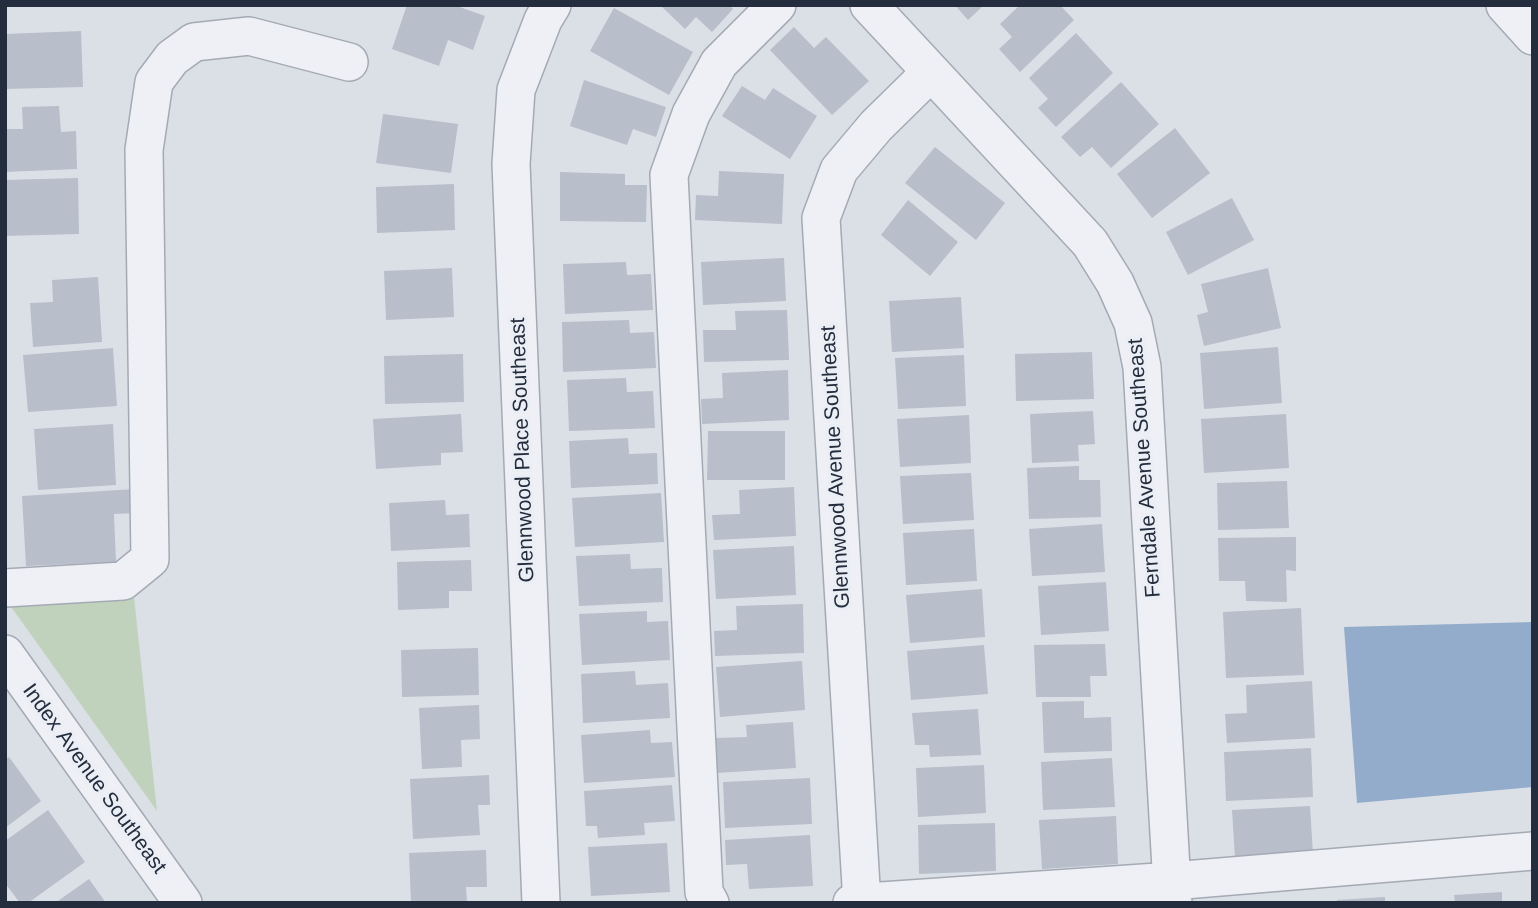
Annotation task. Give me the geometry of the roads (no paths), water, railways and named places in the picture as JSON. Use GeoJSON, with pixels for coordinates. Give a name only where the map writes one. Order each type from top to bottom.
{"type":"FeatureCollection","features":[{"type":"Feature","properties":{"kind":"street","name":"Glennwood Place Southeast"},"geometry":{"type":"LineString","coordinates":[[541,903],[511,164],[516,90],[543,20],[552,5]]}},
{"type":"Feature","properties":{"kind":"street"},"geometry":{"type":"LineString","coordinates":[[710,903],[704,892],[669,176],[691,114],[719,63],[777,5]]}},
{"type":"Feature","properties":{"kind":"street","name":"Ferndale Avenue Southeast"},"geometry":{"type":"LineString","coordinates":[[869,5],[1090,243],[1115,283],[1133,323],[1142,367],[1173,892]]}},
{"type":"Feature","properties":{"kind":"street"},"geometry":{"type":"LineString","coordinates":[[1505,5],[1533,36]]}},
{"type":"Feature","properties":{"kind":"street"},"geometry":{"type":"LineString","coordinates":[[5,588],[123,581],[150,559],[144,150],[154,82],[172,58],[194,43],[249,36],[349,62]]}},
{"type":"Feature","properties":{"kind":"street","name":"Glennwood Avenue Southeast"},"geometry":{"type":"LineString","coordinates":[[862,902],[821,218],[839,170],[876,126],[932,72]]}},
{"type":"Feature","properties":{"kind":"street","name":"Index Avenue Southeast"},"geometry":{"type":"LineString","coordinates":[[5,654],[183,903]]}},
{"type":"Feature","properties":{"kind":"street"},"geometry":{"type":"LineString","coordinates":[[852,903],[1173,892],[1533,851]]}},
{"type":"Feature","properties":{"kind":"water"},"geometry":{"type":"Polygon","coordinates":[[[1533,622],[1533,787],[1357,803],[1344,627],[1533,622]]]}}]}
